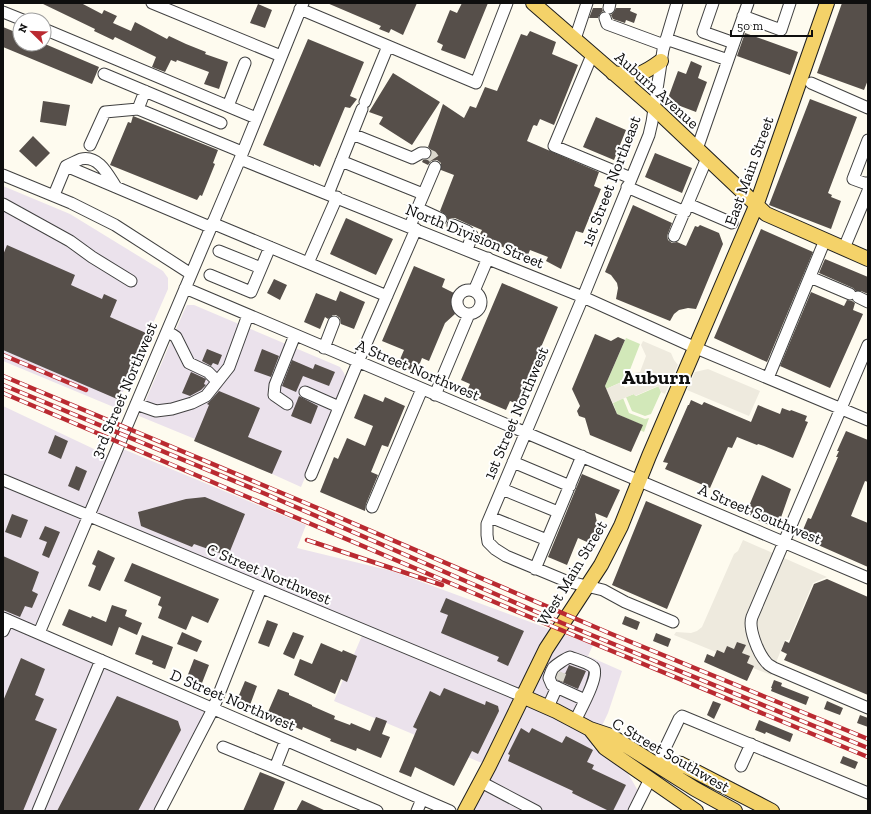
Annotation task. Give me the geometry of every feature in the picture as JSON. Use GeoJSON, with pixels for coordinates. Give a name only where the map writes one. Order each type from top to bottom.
{"type":"FeatureCollection","features":[{"type":"Feature","properties":{"kind":"main road","name":"Auburn Avenue"},"geometry":{"type":"LineString","coordinates":[[533,3],[654,108],[766,214],[868,259]]}},
{"type":"Feature","properties":{"kind":"main road","name":"East Main Street"},"geometry":{"type":"LineString","coordinates":[[696,348],[756,206],[827,3]]}},
{"type":"Feature","properties":{"kind":"main road"},"geometry":{"type":"LineString","coordinates":[[613,73],[632,76],[640,74],[661,61]]}},
{"type":"Feature","properties":{"kind":"main road","name":"West Main Street"},"geometry":{"type":"LineString","coordinates":[[465,811],[481,782],[522,696],[554,636],[601,565],[621,526],[696,348]]}},
{"type":"Feature","properties":{"kind":"main road","name":"C Street Southwest"},"geometry":{"type":"LineString","coordinates":[[522,696],[548,707],[590,729],[611,736],[695,789],[735,811]]}},
{"type":"Feature","properties":{"kind":"main road","name":"C Street Southwest"},"geometry":{"type":"LineString","coordinates":[[590,729],[605,748],[696,811]]}},
{"type":"Feature","properties":{"kind":"main road"},"geometry":{"type":"LineString","coordinates":[[657,765],[674,763],[681,764],[772,811]]}},
{"type":"Feature","properties":{"kind":"street"},"geometry":{"type":"LineString","coordinates":[[152,3],[281,56]]}},
{"type":"Feature","properties":{"kind":"street"},"geometry":{"type":"LineString","coordinates":[[301,6],[388,46],[476,83],[507,3]]}},
{"type":"Feature","properties":{"kind":"street"},"geometry":{"type":"LineString","coordinates":[[574,39],[587,3]]}},
{"type":"Feature","properties":{"kind":"street","name":"1st Street Northeast"},"geometry":{"type":"LineString","coordinates":[[582,297],[649,134],[665,42],[678,3]]}},
{"type":"Feature","properties":{"kind":"street"},"geometry":{"type":"LineString","coordinates":[[713,3],[703,32],[734,43]]}},
{"type":"Feature","properties":{"kind":"street"},"geometry":{"type":"LineString","coordinates":[[674,236],[686,208],[728,60],[748,3]]}},
{"type":"Feature","properties":{"kind":"street"},"geometry":{"type":"LineString","coordinates":[[743,16],[781,30],[790,3]]}},
{"type":"Feature","properties":{"kind":"street","name":"3rd Street Northwest"},"geometry":{"type":"LineString","coordinates":[[39,633],[241,155],[301,6]]}},
{"type":"Feature","properties":{"kind":"street"},"geometry":{"type":"LineString","coordinates":[[608,10],[607,24],[728,60]]}},
{"type":"Feature","properties":{"kind":"street"},"geometry":{"type":"LineString","coordinates":[[52,32],[256,118]]}},
{"type":"Feature","properties":{"kind":"street"},"geometry":{"type":"LineString","coordinates":[[308,263],[332,196],[341,161],[388,46]]}},
{"type":"Feature","properties":{"kind":"street"},"geometry":{"type":"LineString","coordinates":[[592,54],[554,146],[629,183],[686,208],[732,223]]}},
{"type":"Feature","properties":{"kind":"street"},"geometry":{"type":"LineString","coordinates":[[228,106],[245,63]]}},
{"type":"Feature","properties":{"kind":"street"},"geometry":{"type":"LineString","coordinates":[[104,74],[221,123]]}},
{"type":"Feature","properties":{"kind":"street"},"geometry":{"type":"LineString","coordinates":[[811,83],[868,108]]}},
{"type":"Feature","properties":{"kind":"street"},"geometry":{"type":"LineString","coordinates":[[90,145],[105,112],[138,109],[145,91]]}},
{"type":"Feature","properties":{"kind":"street","name":"North Division Street"},"geometry":{"type":"LineString","coordinates":[[138,109],[332,196],[582,297],[696,348],[868,420]]}},
{"type":"Feature","properties":{"kind":"street"},"geometry":{"type":"LineString","coordinates":[[352,134],[412,158],[425,153]]}},
{"type":"Feature","properties":{"kind":"street"},"geometry":{"type":"LineString","coordinates":[[868,140],[853,178],[864,183],[868,183]]}},
{"type":"Feature","properties":{"kind":"street"},"geometry":{"type":"LineString","coordinates":[[54,196],[66,166],[81,159],[94,160],[99,163],[116,187]]}},
{"type":"Feature","properties":{"kind":"street"},"geometry":{"type":"LineString","coordinates":[[341,161],[423,194]]}},
{"type":"Feature","properties":{"kind":"street"},"geometry":{"type":"LineString","coordinates":[[66,166],[211,225],[270,247],[386,296]]}},
{"type":"Feature","properties":{"kind":"street"},"geometry":{"type":"LineString","coordinates":[[311,475],[386,296],[413,228],[417,208],[435,167]]}},
{"type":"Feature","properties":{"kind":"street"},"geometry":{"type":"LineString","coordinates":[[3,175],[71,203],[115,225],[191,274]]}},
{"type":"Feature","properties":{"kind":"street"},"geometry":{"type":"LineString","coordinates":[[844,248],[868,191]]}},
{"type":"Feature","properties":{"kind":"street"},"geometry":{"type":"LineString","coordinates":[[3,204],[70,241],[92,257],[131,281]]}},
{"type":"Feature","properties":{"kind":"street"},"geometry":{"type":"LineString","coordinates":[[417,208],[441,219]]}},
{"type":"Feature","properties":{"kind":"street"},"geometry":{"type":"LineString","coordinates":[[454,225],[472,235],[467,250]]}},
{"type":"Feature","properties":{"kind":"street"},"geometry":{"type":"LineString","coordinates":[[768,378],[825,240]]}},
{"type":"Feature","properties":{"kind":"street"},"geometry":{"type":"LineString","coordinates":[[210,275],[251,292],[270,247]]}},
{"type":"Feature","properties":{"kind":"street"},"geometry":{"type":"LineString","coordinates":[[219,251],[261,268]]}},
{"type":"Feature","properties":{"kind":"street"},"geometry":{"type":"LineString","coordinates":[[474,291],[488,258]]}},
{"type":"Feature","properties":{"kind":"street"},"geometry":{"type":"LineString","coordinates":[[810,277],[858,298]]}},
{"type":"Feature","properties":{"kind":"street","name":"A Street Northwest"},"geometry":{"type":"LineString","coordinates":[[185,288],[422,390],[640,480]]}},
{"type":"Feature","properties":{"kind":"street"},"geometry":{"type":"LineString","coordinates":[[467,290],[474,291],[480,296],[480,310],[476,313],[469,314],[462,312],[459,309],[457,300],[463,292],[467,290]]}},
{"type":"Feature","properties":{"kind":"street","name":"1st Street Northwest"},"geometry":{"type":"LineString","coordinates":[[535,569],[506,556],[495,549],[488,542],[486,529],[582,297]]}},
{"type":"Feature","properties":{"kind":"street"},"geometry":{"type":"LineString","coordinates":[[435,395],[469,314]]}},
{"type":"Feature","properties":{"kind":"street"},"geometry":{"type":"LineString","coordinates":[[136,404],[156,411],[172,409],[192,403],[206,396],[229,366],[248,315]]}},
{"type":"Feature","properties":{"kind":"street"},"geometry":{"type":"LineString","coordinates":[[324,348],[334,322]]}},
{"type":"Feature","properties":{"kind":"street"},"geometry":{"type":"LineString","coordinates":[[167,331],[176,337],[189,363],[208,372],[217,381]]}},
{"type":"Feature","properties":{"kind":"street"},"geometry":{"type":"LineString","coordinates":[[287,404],[274,395],[275,385],[294,335]]}},
{"type":"Feature","properties":{"kind":"street"},"geometry":{"type":"LineString","coordinates":[[868,345],[752,617],[751,624],[751,630],[760,653],[766,663],[774,668],[868,708]]}},
{"type":"Feature","properties":{"kind":"street"},"geometry":{"type":"LineString","coordinates":[[372,507],[422,390]]}},
{"type":"Feature","properties":{"kind":"street"},"geometry":{"type":"LineString","coordinates":[[306,392],[339,407]]}},
{"type":"Feature","properties":{"kind":"street"},"geometry":{"type":"LineString","coordinates":[[582,456],[535,569],[566,581],[604,590],[625,602],[673,622]]}},
{"type":"Feature","properties":{"kind":"street"},"geometry":{"type":"LineString","coordinates":[[513,462],[570,486]]}},
{"type":"Feature","properties":{"kind":"street","name":"C Street Northwest"},"geometry":{"type":"LineString","coordinates":[[3,480],[522,696]]}},
{"type":"Feature","properties":{"kind":"street","name":"A Street Southwest"},"geometry":{"type":"LineString","coordinates":[[640,480],[868,578]]}},
{"type":"Feature","properties":{"kind":"street"},"geometry":{"type":"LineString","coordinates":[[502,489],[558,512]]}},
{"type":"Feature","properties":{"kind":"street"},"geometry":{"type":"LineString","coordinates":[[490,517],[547,540]]}},
{"type":"Feature","properties":{"kind":"street"},"geometry":{"type":"LineString","coordinates":[[160,811],[213,709],[261,588]]}},
{"type":"Feature","properties":{"kind":"street"},"geometry":{"type":"LineString","coordinates":[[3,632],[6,619]]}},
{"type":"Feature","properties":{"kind":"street","name":"D Street Northwest"},"geometry":{"type":"LineString","coordinates":[[6,619],[450,811]]}},
{"type":"Feature","properties":{"kind":"street"},"geometry":{"type":"LineString","coordinates":[[548,707],[565,658],[570,656],[593,667],[595,677],[575,721]]}},
{"type":"Feature","properties":{"kind":"street"},"geometry":{"type":"LineString","coordinates":[[38,811],[102,660]]}},
{"type":"Feature","properties":{"kind":"street"},"geometry":{"type":"LineString","coordinates":[[558,678],[585,700]]}},
{"type":"Feature","properties":{"kind":"street"},"geometry":{"type":"LineString","coordinates":[[657,765],[678,719],[682,716],[868,793]]}},
{"type":"Feature","properties":{"kind":"street"},"geometry":{"type":"LineString","coordinates":[[275,768],[286,740]]}},
{"type":"Feature","properties":{"kind":"street"},"geometry":{"type":"LineString","coordinates":[[741,766],[751,744]]}},
{"type":"Feature","properties":{"kind":"street"},"geometry":{"type":"LineString","coordinates":[[223,747],[377,811]]}},
{"type":"Feature","properties":{"kind":"street"},"geometry":{"type":"LineString","coordinates":[[634,811],[650,779]]}},
{"type":"Feature","properties":{"kind":"street"},"geometry":{"type":"LineString","coordinates":[[481,782],[536,811]]}},
{"type":"Feature","properties":{"kind":"street"},"geometry":{"type":"LineString","coordinates":[[417,811],[422,799]]}},
{"type":"Feature","properties":{"kind":"shaded area"},"geometry":{"type":"Polygon","coordinates":[[[3,186],[70,214],[163,271],[168,278],[168,289],[116,408],[3,361],[3,186]]]}},
{"type":"Feature","properties":{"kind":"shaded area"},"geometry":{"type":"Polygon","coordinates":[[[187,305],[194,305],[340,367],[344,373],[346,380],[301,487],[195,439],[139,416],[187,305]]]}},
{"type":"Feature","properties":{"kind":"shaded area"},"geometry":{"type":"Polygon","coordinates":[[[643,341],[671,353],[678,365],[665,394],[661,392],[658,386],[635,396],[634,394],[613,403],[606,389],[622,382],[625,388],[630,386],[629,383],[634,373],[640,372],[646,356],[641,345],[643,341]]]}},
{"type":"Feature","properties":{"kind":"shaded area"},"geometry":{"type":"Polygon","coordinates":[[[708,369],[760,391],[749,416],[687,390],[695,372],[708,369]]]}},
{"type":"Feature","properties":{"kind":"shaded area"},"geometry":{"type":"Polygon","coordinates":[[[3,406],[113,458],[39,633],[213,709],[160,811],[3,811],[3,406]]]}},
{"type":"Feature","properties":{"kind":"shaded area"},"geometry":{"type":"Polygon","coordinates":[[[123,449],[306,525],[297,548],[392,571],[593,645],[588,656],[622,671],[608,713],[592,747],[626,770],[641,796],[634,811],[465,811],[489,766],[334,701],[364,631],[94,517],[123,449]]]}},
{"type":"Feature","properties":{"kind":"shaded area"},"geometry":{"type":"Polygon","coordinates":[[[743,540],[827,577],[813,583],[789,640],[785,640],[771,675],[753,668],[754,666],[747,663],[750,656],[742,653],[745,645],[738,642],[734,649],[727,646],[724,653],[716,652],[674,635],[676,632],[691,633],[702,627],[734,554],[738,551],[743,540]]]}},
{"type":"Feature","properties":{"kind":"green space"},"geometry":{"type":"Polygon","coordinates":[[[626,338],[640,344],[626,380],[606,389],[605,386],[626,338]]]}},
{"type":"Feature","properties":{"kind":"green space"},"geometry":{"type":"Polygon","coordinates":[[[659,386],[661,392],[651,414],[645,416],[632,411],[626,397],[634,394],[636,396],[659,386]]]}},
{"type":"Feature","properties":{"kind":"green space"},"geometry":{"type":"Polygon","coordinates":[[[623,398],[629,413],[645,419],[649,418],[644,432],[640,430],[642,425],[617,414],[613,403],[623,398]]]}},
{"type":"Feature","properties":{"kind":"building"},"geometry":{"type":"Polygon","coordinates":[[[41,3],[81,3],[102,14],[104,10],[117,16],[113,23],[131,31],[135,22],[167,39],[169,36],[206,52],[205,54],[228,62],[219,89],[204,84],[209,72],[177,60],[176,62],[171,60],[165,72],[152,67],[156,57],[115,37],[113,40],[94,31],[95,29],[41,3]]]}},
{"type":"Feature","properties":{"kind":"building"},"geometry":{"type":"Polygon","coordinates":[[[327,3],[417,3],[403,35],[391,29],[389,33],[379,29],[381,26],[327,3]]]}},
{"type":"Feature","properties":{"kind":"building"},"geometry":{"type":"Polygon","coordinates":[[[462,3],[488,3],[465,59],[441,50],[443,45],[437,42],[450,10],[457,13],[462,3]]]}},
{"type":"Feature","properties":{"kind":"building"},"geometry":{"type":"Polygon","coordinates":[[[842,3],[868,3],[868,80],[864,90],[817,73],[842,3]]]}},
{"type":"Feature","properties":{"kind":"building"},"geometry":{"type":"Polygon","coordinates":[[[258,4],[272,10],[265,28],[250,23],[258,4]]]}},
{"type":"Feature","properties":{"kind":"building"},"geometry":{"type":"Polygon","coordinates":[[[593,8],[602,8],[603,11],[598,18],[589,18],[593,8]]]}},
{"type":"Feature","properties":{"kind":"building"},"geometry":{"type":"Polygon","coordinates":[[[616,8],[631,8],[630,11],[637,14],[634,23],[626,20],[625,23],[613,19],[611,15],[616,8]]]}},
{"type":"Feature","properties":{"kind":"building"},"geometry":{"type":"Polygon","coordinates":[[[3,27],[12,31],[12,51],[3,47],[3,27]]]}},
{"type":"Feature","properties":{"kind":"building"},"geometry":{"type":"Polygon","coordinates":[[[530,31],[556,42],[552,54],[578,65],[554,125],[540,119],[537,126],[533,126],[527,141],[599,172],[594,186],[601,189],[583,233],[576,231],[561,269],[546,261],[548,257],[530,250],[527,257],[483,239],[484,236],[480,234],[482,230],[455,218],[448,221],[446,215],[440,211],[454,175],[441,170],[441,163],[437,160],[431,161],[428,165],[422,162],[431,156],[431,150],[428,147],[443,104],[464,118],[470,106],[476,108],[485,87],[497,91],[521,34],[527,36],[530,31]]]}},
{"type":"Feature","properties":{"kind":"building"},"geometry":{"type":"Polygon","coordinates":[[[745,33],[798,52],[790,75],[737,56],[745,33]]]}},
{"type":"Feature","properties":{"kind":"building"},"geometry":{"type":"Polygon","coordinates":[[[308,39],[364,62],[350,96],[357,99],[350,108],[345,107],[320,167],[314,164],[314,166],[263,145],[308,39]]]}},
{"type":"Feature","properties":{"kind":"building"},"geometry":{"type":"Polygon","coordinates":[[[52,47],[99,67],[92,84],[15,52],[52,52],[52,47]]]}},
{"type":"Feature","properties":{"kind":"building"},"geometry":{"type":"Polygon","coordinates":[[[691,61],[702,66],[698,78],[707,82],[696,112],[667,101],[678,71],[686,74],[691,61]]]}},
{"type":"Feature","properties":{"kind":"building"},"geometry":{"type":"Polygon","coordinates":[[[393,73],[440,102],[412,145],[379,124],[383,117],[369,112],[393,73]]]}},
{"type":"Feature","properties":{"kind":"building"},"geometry":{"type":"Polygon","coordinates":[[[810,99],[857,117],[828,193],[832,195],[831,197],[841,201],[831,229],[769,205],[810,99]]]}},
{"type":"Feature","properties":{"kind":"building"},"geometry":{"type":"Polygon","coordinates":[[[43,101],[70,105],[66,126],[40,122],[43,101]]]}},
{"type":"Feature","properties":{"kind":"building"},"geometry":{"type":"Polygon","coordinates":[[[133,116],[218,150],[213,163],[215,164],[202,196],[200,195],[197,200],[110,165],[128,122],[131,123],[133,116]]]}},
{"type":"Feature","properties":{"kind":"building"},"geometry":{"type":"Polygon","coordinates":[[[596,117],[626,130],[614,160],[583,147],[596,117]]]}},
{"type":"Feature","properties":{"kind":"building"},"geometry":{"type":"Polygon","coordinates":[[[33,136],[50,153],[36,167],[19,151],[33,136]]]}},
{"type":"Feature","properties":{"kind":"building"},"geometry":{"type":"Polygon","coordinates":[[[655,153],[692,168],[682,193],[645,177],[655,153]]]}},
{"type":"Feature","properties":{"kind":"building"},"geometry":{"type":"Polygon","coordinates":[[[633,205],[672,223],[667,236],[668,240],[672,243],[677,242],[686,246],[695,226],[698,227],[700,225],[719,233],[723,244],[696,309],[688,308],[679,310],[674,314],[670,321],[616,299],[618,288],[617,283],[611,275],[605,272],[633,205]]]}},
{"type":"Feature","properties":{"kind":"building"},"geometry":{"type":"Polygon","coordinates":[[[346,218],[393,239],[376,275],[330,254],[346,218]]]}},
{"type":"Feature","properties":{"kind":"building"},"geometry":{"type":"Polygon","coordinates":[[[761,229],[813,252],[767,362],[714,338],[761,229]]]}},
{"type":"Feature","properties":{"kind":"building"},"geometry":{"type":"Polygon","coordinates":[[[7,245],[75,275],[71,285],[102,299],[104,294],[117,300],[110,317],[146,333],[117,399],[3,350],[3,255],[7,245]]]}},
{"type":"Feature","properties":{"kind":"building"},"geometry":{"type":"Polygon","coordinates":[[[825,259],[868,277],[868,294],[861,291],[856,291],[853,288],[819,273],[825,259]]]}},
{"type":"Feature","properties":{"kind":"building"},"geometry":{"type":"Polygon","coordinates":[[[414,266],[445,279],[442,287],[454,293],[452,303],[455,314],[445,323],[429,361],[422,358],[416,373],[398,364],[404,350],[382,341],[414,266]]]}},
{"type":"Feature","properties":{"kind":"building"},"geometry":{"type":"Polygon","coordinates":[[[274,279],[287,285],[280,300],[267,293],[274,279]]]}},
{"type":"Feature","properties":{"kind":"building"},"geometry":{"type":"Polygon","coordinates":[[[502,283],[558,307],[517,404],[510,401],[506,410],[466,393],[470,384],[461,380],[502,283]]]}},
{"type":"Feature","properties":{"kind":"building"},"geometry":{"type":"Polygon","coordinates":[[[340,291],[365,302],[354,329],[341,324],[340,318],[336,315],[333,315],[328,319],[325,317],[320,329],[304,322],[316,293],[336,301],[340,291]]]}},
{"type":"Feature","properties":{"kind":"building"},"geometry":{"type":"Polygon","coordinates":[[[811,292],[844,306],[847,300],[852,301],[855,303],[853,310],[863,314],[830,388],[780,366],[811,292]]]}},
{"type":"Feature","properties":{"kind":"building"},"geometry":{"type":"Polygon","coordinates":[[[595,334],[611,341],[618,337],[625,340],[605,386],[617,414],[643,425],[631,452],[590,435],[585,418],[579,416],[577,411],[580,406],[572,389],[595,334]]]}},
{"type":"Feature","properties":{"kind":"building"},"geometry":{"type":"Polygon","coordinates":[[[207,349],[222,355],[218,365],[213,363],[211,366],[202,361],[207,349]]]}},
{"type":"Feature","properties":{"kind":"building"},"geometry":{"type":"Polygon","coordinates":[[[262,349],[279,356],[271,377],[254,371],[262,349]]]}},
{"type":"Feature","properties":{"kind":"building"},"geometry":{"type":"Polygon","coordinates":[[[292,360],[313,369],[315,364],[335,372],[329,386],[303,376],[296,392],[282,386],[292,360]]]}},
{"type":"Feature","properties":{"kind":"building"},"geometry":{"type":"Polygon","coordinates":[[[191,372],[206,379],[204,384],[206,385],[201,390],[190,396],[182,393],[191,372]]]}},
{"type":"Feature","properties":{"kind":"building"},"geometry":{"type":"Polygon","coordinates":[[[219,391],[260,408],[248,437],[282,451],[272,474],[194,441],[209,405],[207,404],[219,391]]]}},
{"type":"Feature","properties":{"kind":"building"},"geometry":{"type":"Polygon","coordinates":[[[364,394],[383,402],[385,397],[405,406],[388,447],[382,445],[371,472],[378,475],[366,504],[365,511],[320,492],[334,457],[338,459],[347,438],[365,446],[373,426],[354,418],[364,394]]]}},
{"type":"Feature","properties":{"kind":"building"},"geometry":{"type":"Polygon","coordinates":[[[299,396],[318,406],[311,424],[291,416],[299,396]]]}},
{"type":"Feature","properties":{"kind":"building"},"geometry":{"type":"Polygon","coordinates":[[[691,400],[702,405],[704,402],[751,422],[758,405],[780,414],[782,408],[791,410],[807,416],[805,421],[808,422],[793,458],[737,437],[732,448],[728,447],[710,488],[665,469],[668,463],[663,462],[691,400]]]}},
{"type":"Feature","properties":{"kind":"building"},"geometry":{"type":"Polygon","coordinates":[[[846,431],[868,440],[868,482],[865,481],[851,516],[868,523],[868,567],[800,537],[808,518],[811,519],[838,457],[836,457],[839,451],[837,451],[846,431]]]}},
{"type":"Feature","properties":{"kind":"building"},"geometry":{"type":"Polygon","coordinates":[[[55,435],[68,441],[61,459],[48,453],[55,435]]]}},
{"type":"Feature","properties":{"kind":"building"},"geometry":{"type":"Polygon","coordinates":[[[76,466],[87,471],[79,491],[68,486],[76,466]]]}},
{"type":"Feature","properties":{"kind":"building"},"geometry":{"type":"Polygon","coordinates":[[[582,474],[620,490],[607,518],[595,513],[598,527],[593,539],[587,542],[578,538],[567,565],[548,557],[582,474]]]}},
{"type":"Feature","properties":{"kind":"building"},"geometry":{"type":"Polygon","coordinates":[[[762,475],[791,489],[778,526],[774,527],[747,514],[762,475]]]}},
{"type":"Feature","properties":{"kind":"building"},"geometry":{"type":"Polygon","coordinates":[[[205,497],[245,514],[228,556],[194,544],[192,547],[141,526],[138,512],[186,499],[205,497]]]}},
{"type":"Feature","properties":{"kind":"building"},"geometry":{"type":"Polygon","coordinates":[[[646,501],[702,525],[667,609],[612,585],[646,501]]]}},
{"type":"Feature","properties":{"kind":"building"},"geometry":{"type":"Polygon","coordinates":[[[12,514],[28,520],[21,538],[5,532],[12,514]]]}},
{"type":"Feature","properties":{"kind":"building"},"geometry":{"type":"Polygon","coordinates":[[[45,526],[60,532],[49,558],[42,555],[47,542],[39,539],[45,526]]]}},
{"type":"Feature","properties":{"kind":"building"},"geometry":{"type":"Polygon","coordinates":[[[98,550],[115,558],[100,591],[88,586],[96,566],[92,564],[98,550]]]}},
{"type":"Feature","properties":{"kind":"building"},"geometry":{"type":"Polygon","coordinates":[[[3,556],[39,572],[32,591],[38,594],[32,608],[25,606],[20,617],[3,610],[3,556]]]}},
{"type":"Feature","properties":{"kind":"building"},"geometry":{"type":"Polygon","coordinates":[[[132,563],[219,599],[208,623],[192,616],[186,630],[158,618],[162,607],[158,605],[161,597],[124,581],[132,563]]]}},
{"type":"Feature","properties":{"kind":"building"},"geometry":{"type":"Polygon","coordinates":[[[827,579],[868,597],[868,695],[784,660],[787,654],[781,651],[785,641],[789,643],[814,584],[827,579]]]}},
{"type":"Feature","properties":{"kind":"building"},"geometry":{"type":"Polygon","coordinates":[[[446,598],[524,631],[508,666],[497,661],[499,657],[441,633],[448,615],[440,612],[446,598]]]}},
{"type":"Feature","properties":{"kind":"building"},"geometry":{"type":"Polygon","coordinates":[[[112,605],[127,610],[125,616],[142,623],[137,635],[119,627],[112,646],[62,625],[69,609],[106,622],[112,605]]]}},
{"type":"Feature","properties":{"kind":"building"},"geometry":{"type":"Polygon","coordinates":[[[625,616],[640,622],[637,630],[622,624],[625,616]]]}},
{"type":"Feature","properties":{"kind":"building"},"geometry":{"type":"Polygon","coordinates":[[[267,620],[278,624],[269,647],[258,643],[267,620]]]}},
{"type":"Feature","properties":{"kind":"building"},"geometry":{"type":"Polygon","coordinates":[[[182,632],[202,641],[197,652],[177,644],[182,632]]]}},
{"type":"Feature","properties":{"kind":"building"},"geometry":{"type":"Polygon","coordinates":[[[293,632],[304,636],[294,659],[283,654],[293,632]]]}},
{"type":"Feature","properties":{"kind":"building"},"geometry":{"type":"Polygon","coordinates":[[[656,633],[671,639],[668,647],[653,641],[656,633]]]}},
{"type":"Feature","properties":{"kind":"building"},"geometry":{"type":"Polygon","coordinates":[[[142,635],[173,647],[165,669],[152,664],[153,661],[135,654],[142,635]]]}},
{"type":"Feature","properties":{"kind":"building"},"geometry":{"type":"Polygon","coordinates":[[[737,642],[746,645],[742,653],[750,656],[747,663],[754,666],[747,681],[704,662],[707,654],[714,657],[717,650],[724,653],[727,646],[734,649],[737,642]]]}},
{"type":"Feature","properties":{"kind":"building"},"geometry":{"type":"Polygon","coordinates":[[[321,643],[342,652],[343,650],[357,656],[347,682],[341,679],[335,694],[294,675],[300,659],[312,664],[321,643]]]}},
{"type":"Feature","properties":{"kind":"building"},"geometry":{"type":"Polygon","coordinates":[[[21,658],[45,669],[35,695],[44,699],[35,720],[57,729],[23,811],[3,811],[3,701],[21,658]]]}},
{"type":"Feature","properties":{"kind":"building"},"geometry":{"type":"Polygon","coordinates":[[[194,659],[209,665],[202,683],[187,677],[194,659]]]}},
{"type":"Feature","properties":{"kind":"building"},"geometry":{"type":"Polygon","coordinates":[[[569,665],[586,671],[578,689],[557,680],[556,678],[559,672],[565,674],[569,665]]]}},
{"type":"Feature","properties":{"kind":"building"},"geometry":{"type":"Polygon","coordinates":[[[774,680],[782,683],[781,686],[809,697],[806,705],[771,691],[774,680]]]}},
{"type":"Feature","properties":{"kind":"building"},"geometry":{"type":"Polygon","coordinates":[[[245,681],[257,686],[250,705],[237,700],[245,681]]]}},
{"type":"Feature","properties":{"kind":"building"},"geometry":{"type":"Polygon","coordinates":[[[444,688],[485,705],[486,701],[498,706],[499,711],[478,754],[472,751],[454,786],[415,767],[411,777],[399,772],[417,729],[413,727],[430,691],[440,696],[444,688]]]}},
{"type":"Feature","properties":{"kind":"building"},"geometry":{"type":"Polygon","coordinates":[[[278,689],[335,716],[334,719],[350,725],[351,723],[370,731],[376,717],[387,721],[382,734],[390,737],[381,758],[357,748],[356,751],[330,741],[331,739],[303,727],[302,730],[286,723],[288,720],[268,712],[278,689]]]}},
{"type":"Feature","properties":{"kind":"building"},"geometry":{"type":"Polygon","coordinates":[[[117,696],[178,721],[181,730],[138,811],[57,811],[117,696]]]}},
{"type":"Feature","properties":{"kind":"building"},"geometry":{"type":"Polygon","coordinates":[[[713,701],[721,704],[714,719],[707,715],[713,701]]]}},
{"type":"Feature","properties":{"kind":"building"},"geometry":{"type":"Polygon","coordinates":[[[827,701],[843,708],[840,715],[824,709],[827,701]]]}},
{"type":"Feature","properties":{"kind":"building"},"geometry":{"type":"Polygon","coordinates":[[[860,715],[868,718],[868,727],[857,723],[860,715]]]}},
{"type":"Feature","properties":{"kind":"building"},"geometry":{"type":"Polygon","coordinates":[[[759,720],[793,734],[790,742],[766,732],[765,734],[755,730],[759,720]]]}},
{"type":"Feature","properties":{"kind":"building"},"geometry":{"type":"Polygon","coordinates":[[[521,728],[529,733],[532,728],[562,743],[566,736],[593,750],[587,762],[594,765],[592,769],[626,785],[613,811],[609,811],[572,793],[573,791],[508,761],[510,755],[508,754],[521,728]]]}},
{"type":"Feature","properties":{"kind":"building"},"geometry":{"type":"Polygon","coordinates":[[[843,756],[858,762],[855,769],[840,763],[843,756]]]}},
{"type":"Feature","properties":{"kind":"building"},"geometry":{"type":"Polygon","coordinates":[[[260,772],[285,782],[273,811],[243,811],[260,772]]]}},
{"type":"Feature","properties":{"kind":"building"},"geometry":{"type":"Polygon","coordinates":[[[302,800],[326,811],[296,811],[302,800]]]}},
{"type":"Feature","properties":{"kind":"tunnel"},"geometry":{"type":"LineString","coordinates":[[425,153],[432,156],[436,162],[435,167]]}},
{"type":"Feature","properties":{"kind":"tunnel"},"geometry":{"type":"LineString","coordinates":[[558,680],[561,672]]}},
{"type":"Feature","properties":{"kind":"railway"},"geometry":{"type":"LineString","coordinates":[[3,355],[86,390]]}},
{"type":"Feature","properties":{"kind":"railway"},"geometry":{"type":"LineString","coordinates":[[3,376],[315,507],[609,633],[868,739]]}},
{"type":"Feature","properties":{"kind":"railway"},"geometry":{"type":"LineString","coordinates":[[3,385],[268,495],[562,623],[868,748]]}},
{"type":"Feature","properties":{"kind":"railway"},"geometry":{"type":"LineString","coordinates":[[3,393],[525,615],[868,757]]}},
{"type":"Feature","properties":{"kind":"railway"},"geometry":{"type":"LineString","coordinates":[[307,540],[442,585]]}},
{"type":"Feature","properties":{"kind":"district","name":"Auburn"},"geometry":{"type":"Point","coordinates":[656,377]}}]}
